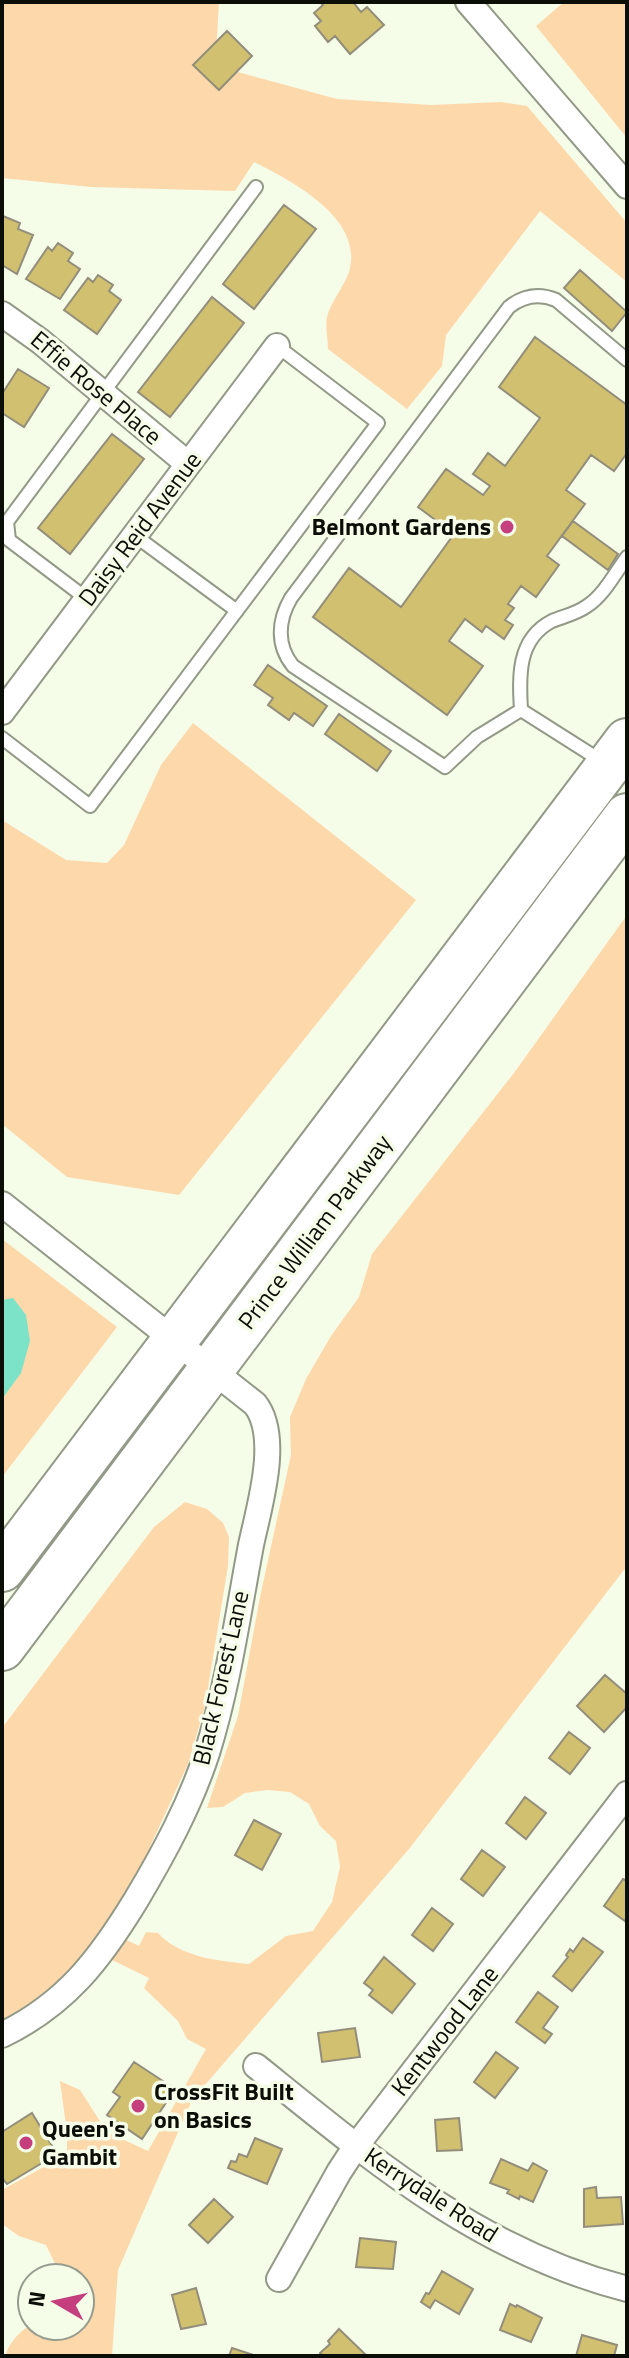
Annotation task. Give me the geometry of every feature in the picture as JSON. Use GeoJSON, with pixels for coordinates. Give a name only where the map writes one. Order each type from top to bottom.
{"type":"FeatureCollection","features":[{"type":"Feature","properties":{"kind":"highway","name":"Prince William Parkway"},"geometry":{"type":"LineString","coordinates":[[2,1569],[618,753]]}},
{"type":"Feature","properties":{"kind":"highway","name":"Prince William Parkway"},"geometry":{"type":"LineString","coordinates":[[2,1648],[627,816]]}},
{"type":"Feature","properties":{"kind":"street"},"geometry":{"type":"LineString","coordinates":[[468,2],[627,186]]}},
{"type":"Feature","properties":{"kind":"street","name":"Effie Rose Place"},"geometry":{"type":"LineString","coordinates":[[2,314],[40,341],[188,464]]}},
{"type":"Feature","properties":{"kind":"street","name":"Daisy Reid Avenue"},"geometry":{"type":"LineString","coordinates":[[2,712],[277,346]]}},
{"type":"Feature","properties":{"kind":"street","name":"Black Forest Lane"},"geometry":{"type":"LineString","coordinates":[[2,1204],[255,1404],[264,1418],[268,1439],[232,1649],[207,1753],[176,1829],[94,1963],[61,1997],[22,2025],[2,2035]]}},
{"type":"Feature","properties":{"kind":"street","name":"Kentwood Lane"},"geometry":{"type":"LineString","coordinates":[[279,2279],[356,2146],[627,1794]]}},
{"type":"Feature","properties":{"kind":"street","name":"Kerrydale Road"},"geometry":{"type":"LineString","coordinates":[[256,2066],[410,2187],[458,2218],[561,2268],[627,2289]]}},
{"type":"Feature","properties":{"kind":"lane"},"geometry":{"type":"LineString","coordinates":[[87,599],[9,540],[7,522],[256,187]]}},
{"type":"Feature","properties":{"kind":"lane"},"geometry":{"type":"LineString","coordinates":[[521,710],[477,737],[445,767],[293,666],[282,646],[283,615],[291,598],[515,302],[540,296],[556,300],[627,360]]}},
{"type":"Feature","properties":{"kind":"lane"},"geometry":{"type":"LineString","coordinates":[[2,738],[90,806],[378,423],[277,346]]}},
{"type":"Feature","properties":{"kind":"lane"},"geometry":{"type":"LineString","coordinates":[[134,535],[237,611]]}},
{"type":"Feature","properties":{"kind":"lane"},"geometry":{"type":"LineString","coordinates":[[521,710],[519,671],[529,642],[544,626],[581,610],[593,601],[627,557]]}},
{"type":"Feature","properties":{"kind":"lane"},"geometry":{"type":"LineString","coordinates":[[521,710],[618,753]]}},
{"type":"Feature","properties":{"kind":"shaded area"},"geometry":{"type":"Polygon","coordinates":[[[2,2],[219,2],[216,54],[230,70],[337,99],[431,105],[501,102],[527,106],[627,223],[627,282],[540,211],[446,335],[442,366],[407,409],[328,349],[327,317],[349,272],[351,253],[346,235],[336,219],[322,204],[287,180],[254,162],[235,191],[91,187],[2,178],[2,2]]]}},
{"type":"Feature","properties":{"kind":"shaded area"},"geometry":{"type":"Polygon","coordinates":[[[564,2],[627,2],[627,138],[536,26],[564,2]]]}},
{"type":"Feature","properties":{"kind":"shaded area"},"geometry":{"type":"Polygon","coordinates":[[[193,723],[416,900],[179,1195],[67,1177],[2,1124],[2,820],[66,860],[107,863],[124,845],[161,765],[193,723]]]}},
{"type":"Feature","properties":{"kind":"shaded area"},"geometry":{"type":"Polygon","coordinates":[[[627,915],[627,1566],[409,1849],[192,2100],[118,2270],[112,2356],[6,2356],[16,2338],[16,2342],[96,2342],[96,2262],[54,2262],[46,2245],[19,2236],[2,2224],[2,2190],[67,2154],[60,2081],[80,2090],[107,2132],[148,2151],[206,2049],[187,2039],[178,2021],[144,1988],[149,1978],[112,1960],[125,1939],[139,1946],[146,1932],[158,1933],[188,1953],[249,1964],[286,1936],[313,1931],[332,1902],[340,1867],[336,1841],[320,1826],[309,1804],[290,1792],[267,1790],[245,1793],[223,1807],[207,1808],[238,1716],[291,1455],[290,1417],[306,1379],[359,1297],[372,1254],[514,1073],[627,915]]]}},
{"type":"Feature","properties":{"kind":"shaded area"},"geometry":{"type":"Polygon","coordinates":[[[2,1239],[117,1327],[2,1477],[2,1239]]]}},
{"type":"Feature","properties":{"kind":"shaded area"},"geometry":{"type":"Polygon","coordinates":[[[185,1502],[207,1509],[223,1523],[229,1537],[228,1566],[205,1706],[188,1764],[143,1862],[103,1929],[40,2002],[2,2022],[2,1728],[154,1527],[185,1502]]]}},
{"type":"Feature","properties":{"kind":"water"},"geometry":{"type":"Polygon","coordinates":[[[13,1298],[26,1315],[30,1341],[21,1373],[2,1399],[2,1300],[13,1298]]]}},
{"type":"Feature","properties":{"kind":"building"},"geometry":{"type":"Polygon","coordinates":[[[320,2],[353,2],[361,12],[367,7],[384,25],[350,54],[335,36],[328,42],[315,26],[321,21],[314,13],[323,5],[320,2]]]}},
{"type":"Feature","properties":{"kind":"building"},"geometry":{"type":"Polygon","coordinates":[[[227,31],[252,56],[219,90],[193,65],[227,31]]]}},
{"type":"Feature","properties":{"kind":"building"},"geometry":{"type":"Polygon","coordinates":[[[284,205],[316,229],[254,309],[223,284],[284,205]]]}},
{"type":"Feature","properties":{"kind":"building"},"geometry":{"type":"Polygon","coordinates":[[[3,216],[20,223],[18,229],[33,235],[17,274],[2,265],[3,216]]]}},
{"type":"Feature","properties":{"kind":"building"},"geometry":{"type":"Polygon","coordinates":[[[58,243],[73,253],[68,261],[80,269],[60,299],[26,279],[48,247],[52,251],[58,243]]]}},
{"type":"Feature","properties":{"kind":"building"},"geometry":{"type":"Polygon","coordinates":[[[580,270],[627,312],[612,331],[564,288],[580,270]]]}},
{"type":"Feature","properties":{"kind":"building"},"geometry":{"type":"Polygon","coordinates":[[[98,275],[113,285],[109,291],[121,300],[97,334],[64,310],[88,278],[93,282],[98,275]]]}},
{"type":"Feature","properties":{"kind":"building"},"geometry":{"type":"Polygon","coordinates":[[[212,297],[244,323],[170,417],[138,392],[212,297]]]}},
{"type":"Feature","properties":{"kind":"building","name":"Belmont Gardens"},"geometry":{"type":"Polygon","coordinates":[[[535,337],[627,405],[627,453],[614,471],[591,455],[566,490],[585,504],[547,556],[559,565],[536,597],[521,586],[508,604],[514,608],[505,620],[513,625],[504,639],[486,626],[482,632],[465,619],[449,641],[483,666],[447,715],[313,617],[349,568],[401,607],[454,534],[418,507],[446,469],[483,495],[490,486],[473,474],[488,453],[505,466],[540,418],[499,387],[535,337]]]}},
{"type":"Feature","properties":{"kind":"building"},"geometry":{"type":"Polygon","coordinates":[[[18,369],[49,388],[24,427],[2,413],[2,394],[18,369]]]}},
{"type":"Feature","properties":{"kind":"building"},"geometry":{"type":"Polygon","coordinates":[[[112,434],[144,459],[70,554],[38,528],[112,434]]]}},
{"type":"Feature","properties":{"kind":"building"},"geometry":{"type":"Polygon","coordinates":[[[573,521],[618,554],[608,570],[562,536],[573,521]]]}},
{"type":"Feature","properties":{"kind":"building"},"geometry":{"type":"Polygon","coordinates":[[[268,665],[327,706],[313,726],[294,713],[289,720],[268,705],[273,698],[254,685],[268,665]]]}},
{"type":"Feature","properties":{"kind":"building"},"geometry":{"type":"Polygon","coordinates":[[[339,714],[391,751],[377,771],[325,734],[339,714]]]}},
{"type":"Feature","properties":{"kind":"building"},"geometry":{"type":"Polygon","coordinates":[[[605,1675],[627,1694],[627,1707],[604,1732],[577,1706],[605,1675]]]}},
{"type":"Feature","properties":{"kind":"building"},"geometry":{"type":"Polygon","coordinates":[[[569,1732],[590,1748],[570,1774],[549,1758],[569,1732]]]}},
{"type":"Feature","properties":{"kind":"building"},"geometry":{"type":"Polygon","coordinates":[[[525,1797],[546,1813],[526,1839],[506,1823],[525,1797]]]}},
{"type":"Feature","properties":{"kind":"building"},"geometry":{"type":"Polygon","coordinates":[[[254,1820],[281,1834],[262,1870],[235,1855],[254,1820]]]}},
{"type":"Feature","properties":{"kind":"building"},"geometry":{"type":"Polygon","coordinates":[[[482,1850],[505,1867],[483,1896],[461,1879],[482,1850]]]}},
{"type":"Feature","properties":{"kind":"building"},"geometry":{"type":"Polygon","coordinates":[[[623,1879],[627,1881],[625,1921],[604,1906],[623,1879]]]}},
{"type":"Feature","properties":{"kind":"building"},"geometry":{"type":"Polygon","coordinates":[[[432,1908],[453,1924],[433,1951],[412,1935],[432,1908]]]}},
{"type":"Feature","properties":{"kind":"building"},"geometry":{"type":"Polygon","coordinates":[[[583,1938],[603,1952],[572,1991],[553,1976],[568,1957],[566,1955],[570,1949],[573,1952],[583,1938]]]}},
{"type":"Feature","properties":{"kind":"building"},"geometry":{"type":"Polygon","coordinates":[[[384,1957],[415,1984],[392,2013],[369,1995],[373,1990],[364,1983],[384,1957]]]}},
{"type":"Feature","properties":{"kind":"building"},"geometry":{"type":"Polygon","coordinates":[[[538,1992],[558,2007],[543,2028],[552,2034],[545,2043],[516,2022],[538,1992]]]}},
{"type":"Feature","properties":{"kind":"building"},"geometry":{"type":"Polygon","coordinates":[[[355,2028],[360,2057],[322,2062],[318,2033],[355,2028]]]}},
{"type":"Feature","properties":{"kind":"building"},"geometry":{"type":"Polygon","coordinates":[[[496,2052],[518,2068],[495,2098],[474,2082],[496,2052]]]}},
{"type":"Feature","properties":{"kind":"building","name":"CrossFit Built on Basics"},"geometry":{"type":"Polygon","coordinates":[[[134,2062],[175,2089],[142,2139],[107,2115],[120,2097],[113,2092],[134,2062]]]}},
{"type":"Feature","properties":{"kind":"building","name":"Queen's Gambit"},"geometry":{"type":"Polygon","coordinates":[[[32,2113],[57,2154],[7,2184],[2,2178],[2,2132],[32,2113]]]}},
{"type":"Feature","properties":{"kind":"building"},"geometry":{"type":"Polygon","coordinates":[[[459,2118],[462,2150],[437,2151],[435,2120],[459,2118]]]}},
{"type":"Feature","properties":{"kind":"building"},"geometry":{"type":"Polygon","coordinates":[[[255,2138],[282,2149],[267,2184],[228,2168],[231,2161],[236,2162],[239,2154],[247,2157],[255,2138]]]}},
{"type":"Feature","properties":{"kind":"building"},"geometry":{"type":"Polygon","coordinates":[[[501,2159],[528,2171],[533,2163],[547,2171],[533,2202],[520,2196],[519,2199],[507,2193],[509,2190],[490,2183],[501,2159]]]}},
{"type":"Feature","properties":{"kind":"building"},"geometry":{"type":"Polygon","coordinates":[[[596,2187],[597,2198],[621,2197],[623,2224],[584,2227],[584,2189],[596,2187]]]}},
{"type":"Feature","properties":{"kind":"building"},"geometry":{"type":"Polygon","coordinates":[[[214,2199],[233,2217],[208,2243],[189,2225],[214,2199]]]}},
{"type":"Feature","properties":{"kind":"building"},"geometry":{"type":"Polygon","coordinates":[[[360,2238],[396,2242],[393,2269],[356,2267],[360,2238]]]}},
{"type":"Feature","properties":{"kind":"building"},"geometry":{"type":"Polygon","coordinates":[[[442,2271],[473,2289],[459,2314],[435,2300],[430,2308],[421,2302],[442,2271]]]}},
{"type":"Feature","properties":{"kind":"building"},"geometry":{"type":"Polygon","coordinates":[[[196,2288],[206,2324],[181,2329],[172,2295],[196,2288]]]}},
{"type":"Feature","properties":{"kind":"building"},"geometry":{"type":"Polygon","coordinates":[[[510,2304],[542,2318],[531,2342],[500,2330],[510,2304]]]}},
{"type":"Feature","properties":{"kind":"building"},"geometry":{"type":"Polygon","coordinates":[[[339,2329],[367,2356],[323,2356],[320,2353],[339,2329]]]}},
{"type":"Feature","properties":{"kind":"building"},"geometry":{"type":"Polygon","coordinates":[[[582,2335],[617,2345],[614,2356],[576,2356],[582,2335]]]}},
{"type":"Feature","properties":{"kind":"building"},"geometry":{"type":"Polygon","coordinates":[[[232,2348],[257,2356],[229,2356],[232,2348]]]}},
{"type":"Feature","properties":{"kind":"place","name":"Belmont Gardens"},"geometry":{"type":"Point","coordinates":[507,527]}},
{"type":"Feature","properties":{"kind":"place","name":"CrossFit Built on Basics"},"geometry":{"type":"Point","coordinates":[138,2106]}},
{"type":"Feature","properties":{"kind":"place","name":"Queen's Gambit"},"geometry":{"type":"Point","coordinates":[26,2143]}}]}
